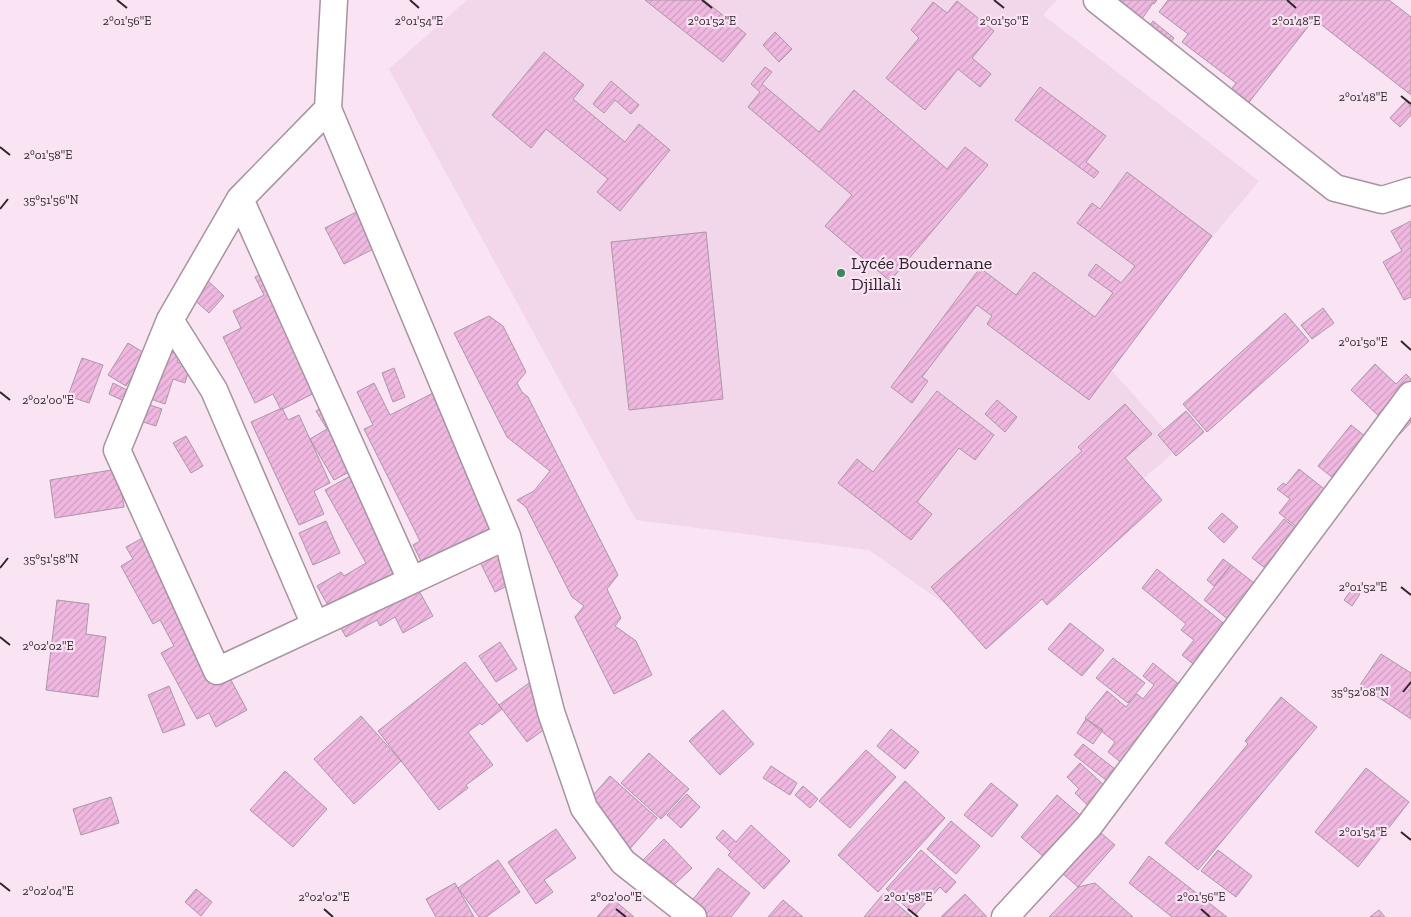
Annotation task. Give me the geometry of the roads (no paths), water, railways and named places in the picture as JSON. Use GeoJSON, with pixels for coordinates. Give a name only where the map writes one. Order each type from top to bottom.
{"type":"FeatureCollection","features":[{"type":"Feature","properties":{"kind":"street"},"geometry":{"type":"LineString","coordinates":[[334,0],[328,109],[508,536],[551,712],[584,808],[623,862],[693,917]]}},
{"type":"Feature","properties":{"kind":"street"},"geometry":{"type":"LineString","coordinates":[[1098,0],[1335,188],[1382,200],[1411,191]]}},
{"type":"Feature","properties":{"kind":"street"},"geometry":{"type":"LineString","coordinates":[[328,109],[240,199],[170,320],[117,450],[217,671],[508,536]]}},
{"type":"Feature","properties":{"kind":"street"},"geometry":{"type":"LineString","coordinates":[[240,199],[411,580]]}},
{"type":"Feature","properties":{"kind":"street"},"geometry":{"type":"LineString","coordinates":[[170,320],[214,390],[315,626]]}},
{"type":"Feature","properties":{"kind":"street"},"geometry":{"type":"LineString","coordinates":[[1005,917],[1088,826],[1411,395]]}},
{"type":"Feature","properties":{"kind":"place","name":"Lycée Boudernane Djillali"},"geometry":{"type":"Point","coordinates":[841,273]}}]}
